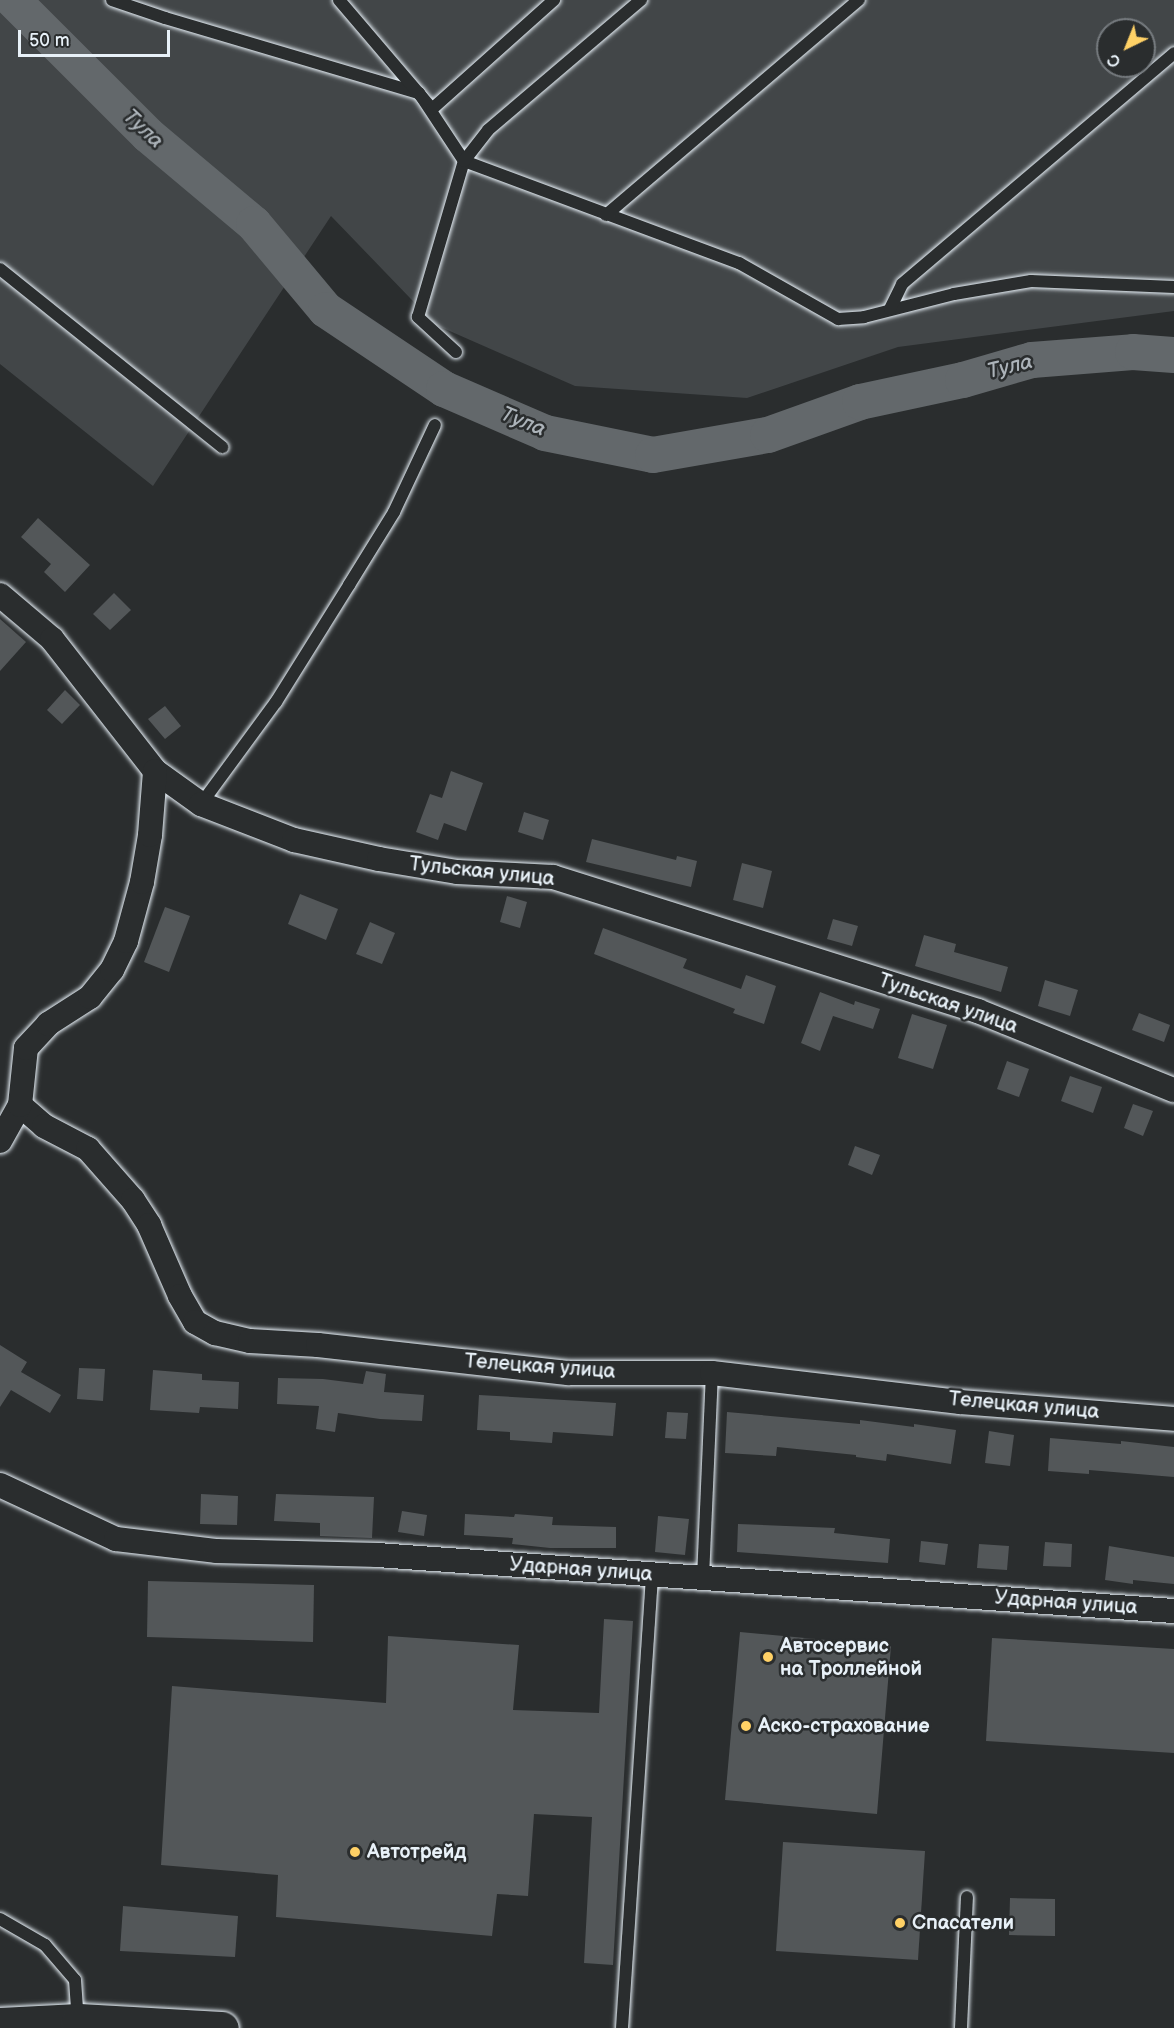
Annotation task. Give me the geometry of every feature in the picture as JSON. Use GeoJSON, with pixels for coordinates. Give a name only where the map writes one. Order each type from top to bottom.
{"type":"FeatureCollection","features":[{"type":"Feature","properties":{"kind":"main road"},"geometry":{"type":"LineString","coordinates":[[0,2024],[78,2020],[222,2028]]}},
{"type":"Feature","properties":{"kind":"street","name":"Тульская улица"},"geometry":{"type":"LineString","coordinates":[[0,595],[52,639],[155,771],[201,804],[294,840],[379,859],[457,872],[553,877],[978,1011],[1174,1090]]}},
{"type":"Feature","properties":{"kind":"street"},"geometry":{"type":"LineString","coordinates":[[0,1141],[20,1105],[26,1048],[48,1024],[90,997],[112,970],[126,941],[142,882],[150,835],[155,771]]}},
{"type":"Feature","properties":{"kind":"street","name":"Телецкая улица"},"geometry":{"type":"LineString","coordinates":[[20,1105],[44,1126],[88,1149],[133,1200],[149,1225],[180,1296],[195,1322],[215,1334],[250,1341],[318,1345],[569,1373],[712,1373],[960,1402],[1174,1419]]}},
{"type":"Feature","properties":{"kind":"street","name":"Ударная улица"},"geometry":{"type":"LineString","coordinates":[[0,1485],[116,1539],[217,1551],[377,1555],[1174,1611]]}},
{"type":"Feature","properties":{"kind":"lane"},"geometry":{"type":"LineString","coordinates":[[112,0],[165,18],[419,93],[464,161],[739,263],[838,319],[864,317],[954,294],[1031,281],[1174,287]]}},
{"type":"Feature","properties":{"kind":"lane"},"geometry":{"type":"LineString","coordinates":[[339,0],[432,109],[554,0]]}},
{"type":"Feature","properties":{"kind":"lane"},"geometry":{"type":"LineString","coordinates":[[456,352],[418,318],[464,161],[488,130],[642,0]]}},
{"type":"Feature","properties":{"kind":"lane"},"geometry":{"type":"LineString","coordinates":[[606,215],[858,0]]}},
{"type":"Feature","properties":{"kind":"lane"},"geometry":{"type":"LineString","coordinates":[[890,309],[902,284],[1174,53]]}},
{"type":"Feature","properties":{"kind":"lane"},"geometry":{"type":"LineString","coordinates":[[0,269],[222,447]]}},
{"type":"Feature","properties":{"kind":"lane"},"geometry":{"type":"LineString","coordinates":[[201,804],[276,702],[349,585],[394,512],[435,425]]}},
{"type":"Feature","properties":{"kind":"lane"},"geometry":{"type":"LineString","coordinates":[[703,1578],[712,1373]]}},
{"type":"Feature","properties":{"kind":"lane"},"geometry":{"type":"LineString","coordinates":[[622,2028],[652,1575]]}},
{"type":"Feature","properties":{"kind":"lane"},"geometry":{"type":"LineString","coordinates":[[961,2028],[967,1897]]}},
{"type":"Feature","properties":{"kind":"lane"},"geometry":{"type":"LineString","coordinates":[[0,1919],[45,1945],[75,1980],[78,2020]]}},
{"type":"Feature","properties":{"kind":"shaded area"},"geometry":{"type":"Polygon","coordinates":[[[0,0],[1174,0],[1174,311],[898,347],[747,398],[575,386],[436,325],[331,216],[153,486],[0,364],[0,0]]]}},
{"type":"Feature","properties":{"kind":"building"},"geometry":{"type":"Polygon","coordinates":[[[38,518],[90,565],[65,592],[44,572],[51,564],[21,537],[38,518]]]}},
{"type":"Feature","properties":{"kind":"building"},"geometry":{"type":"Polygon","coordinates":[[[114,593],[131,610],[110,630],[93,614],[114,593]]]}},
{"type":"Feature","properties":{"kind":"building"},"geometry":{"type":"Polygon","coordinates":[[[0,619],[26,642],[0,671],[0,619]]]}},
{"type":"Feature","properties":{"kind":"building"},"geometry":{"type":"Polygon","coordinates":[[[65,690],[80,705],[62,724],[47,710],[65,690]]]}},
{"type":"Feature","properties":{"kind":"building"},"geometry":{"type":"Polygon","coordinates":[[[165,706],[181,726],[165,739],[148,719],[165,706]]]}},
{"type":"Feature","properties":{"kind":"building"},"geometry":{"type":"Polygon","coordinates":[[[451,771],[483,783],[466,831],[444,823],[438,840],[416,832],[430,794],[442,798],[451,771]]]}},
{"type":"Feature","properties":{"kind":"building"},"geometry":{"type":"Polygon","coordinates":[[[524,812],[549,820],[543,840],[518,832],[524,812]]]}},
{"type":"Feature","properties":{"kind":"building"},"geometry":{"type":"Polygon","coordinates":[[[592,839],[676,860],[677,856],[697,861],[691,887],[586,862],[592,839]]]}},
{"type":"Feature","properties":{"kind":"building"},"geometry":{"type":"Polygon","coordinates":[[[742,863],[772,871],[763,908],[733,900],[742,863]]]}},
{"type":"Feature","properties":{"kind":"building"},"geometry":{"type":"Polygon","coordinates":[[[300,894],[338,909],[326,940],[288,924],[300,894]]]}},
{"type":"Feature","properties":{"kind":"building"},"geometry":{"type":"Polygon","coordinates":[[[507,896],[527,902],[520,928],[500,922],[507,896]]]}},
{"type":"Feature","properties":{"kind":"building"},"geometry":{"type":"Polygon","coordinates":[[[165,907],[190,916],[169,972],[144,962],[165,907]]]}},
{"type":"Feature","properties":{"kind":"building"},"geometry":{"type":"Polygon","coordinates":[[[833,919],[858,926],[852,946],[827,939],[833,919]]]}},
{"type":"Feature","properties":{"kind":"building"},"geometry":{"type":"Polygon","coordinates":[[[370,922],[395,933],[382,964],[356,954],[370,922]]]}},
{"type":"Feature","properties":{"kind":"building"},"geometry":{"type":"Polygon","coordinates":[[[603,928],[687,959],[683,968],[741,989],[746,975],[776,986],[764,1024],[733,1013],[735,1009],[594,954],[603,928]]]}},
{"type":"Feature","properties":{"kind":"building"},"geometry":{"type":"Polygon","coordinates":[[[924,935],[956,944],[954,952],[1008,967],[1001,992],[915,966],[924,935]]]}},
{"type":"Feature","properties":{"kind":"building"},"geometry":{"type":"Polygon","coordinates":[[[1045,980],[1078,990],[1070,1016],[1038,1006],[1045,980]]]}},
{"type":"Feature","properties":{"kind":"building"},"geometry":{"type":"Polygon","coordinates":[[[820,992],[854,1005],[855,1001],[880,1009],[873,1029],[833,1016],[820,1051],[801,1043],[820,992]]]}},
{"type":"Feature","properties":{"kind":"building"},"geometry":{"type":"Polygon","coordinates":[[[1139,1013],[1170,1025],[1164,1042],[1132,1030],[1139,1013]]]}},
{"type":"Feature","properties":{"kind":"building"},"geometry":{"type":"Polygon","coordinates":[[[912,1014],[947,1025],[933,1069],[898,1058],[912,1014]]]}},
{"type":"Feature","properties":{"kind":"building"},"geometry":{"type":"Polygon","coordinates":[[[1007,1061],[1029,1069],[1019,1097],[997,1089],[1007,1061]]]}},
{"type":"Feature","properties":{"kind":"building"},"geometry":{"type":"Polygon","coordinates":[[[1070,1076],[1102,1087],[1093,1113],[1061,1101],[1070,1076]]]}},
{"type":"Feature","properties":{"kind":"building"},"geometry":{"type":"Polygon","coordinates":[[[1133,1104],[1153,1111],[1143,1136],[1124,1128],[1133,1104]]]}},
{"type":"Feature","properties":{"kind":"building"},"geometry":{"type":"Polygon","coordinates":[[[855,1146],[880,1155],[872,1175],[848,1165],[855,1146]]]}},
{"type":"Feature","properties":{"kind":"building"},"geometry":{"type":"Polygon","coordinates":[[[0,1345],[27,1362],[21,1372],[61,1395],[50,1413],[11,1390],[0,1407],[0,1345]]]}},
{"type":"Feature","properties":{"kind":"building"},"geometry":{"type":"Polygon","coordinates":[[[79,1368],[105,1369],[103,1401],[77,1399],[79,1368]]]}},
{"type":"Feature","properties":{"kind":"building"},"geometry":{"type":"Polygon","coordinates":[[[153,1370],[202,1374],[202,1380],[239,1382],[238,1409],[200,1407],[199,1413],[150,1410],[153,1370]]]}},
{"type":"Feature","properties":{"kind":"building"},"geometry":{"type":"Polygon","coordinates":[[[366,1371],[386,1374],[384,1392],[424,1395],[422,1421],[380,1419],[338,1413],[335,1432],[316,1429],[319,1406],[277,1404],[278,1378],[323,1379],[363,1384],[366,1371]]]}},
{"type":"Feature","properties":{"kind":"building"},"geometry":{"type":"Polygon","coordinates":[[[479,1395],[616,1403],[613,1436],[553,1432],[552,1443],[510,1440],[510,1432],[477,1430],[479,1395]]]}},
{"type":"Feature","properties":{"kind":"building"},"geometry":{"type":"Polygon","coordinates":[[[667,1412],[688,1413],[686,1439],[665,1438],[667,1412]]]}},
{"type":"Feature","properties":{"kind":"building"},"geometry":{"type":"Polygon","coordinates":[[[727,1412],[860,1424],[860,1420],[914,1427],[914,1424],[956,1430],[951,1464],[887,1454],[886,1461],[856,1457],[856,1455],[777,1447],[776,1456],[725,1453],[727,1412]]]}},
{"type":"Feature","properties":{"kind":"building"},"geometry":{"type":"Polygon","coordinates":[[[989,1431],[1014,1435],[1010,1466],[985,1463],[989,1431]]]}},
{"type":"Feature","properties":{"kind":"building"},"geometry":{"type":"Polygon","coordinates":[[[1050,1438],[1121,1444],[1121,1441],[1174,1447],[1174,1477],[1089,1470],[1089,1474],[1048,1471],[1050,1438]]]}},
{"type":"Feature","properties":{"kind":"building"},"geometry":{"type":"Polygon","coordinates":[[[201,1494],[238,1496],[237,1525],[200,1524],[201,1494]]]}},
{"type":"Feature","properties":{"kind":"building"},"geometry":{"type":"Polygon","coordinates":[[[276,1494],[374,1497],[372,1538],[320,1536],[320,1523],[274,1521],[276,1494]]]}},
{"type":"Feature","properties":{"kind":"building"},"geometry":{"type":"Polygon","coordinates":[[[402,1511],[427,1515],[424,1536],[398,1532],[402,1511]]]}},
{"type":"Feature","properties":{"kind":"building"},"geometry":{"type":"Polygon","coordinates":[[[465,1514],[553,1517],[552,1525],[616,1527],[616,1548],[550,1548],[512,1544],[513,1538],[464,1535],[465,1514]]]}},
{"type":"Feature","properties":{"kind":"building"},"geometry":{"type":"Polygon","coordinates":[[[658,1516],[689,1519],[685,1555],[655,1552],[658,1516]]]}},
{"type":"Feature","properties":{"kind":"building"},"geometry":{"type":"Polygon","coordinates":[[[738,1524],[835,1528],[834,1533],[890,1539],[888,1563],[737,1552],[738,1524]]]}},
{"type":"Feature","properties":{"kind":"building"},"geometry":{"type":"Polygon","coordinates":[[[921,1541],[948,1544],[945,1565],[919,1562],[921,1541]]]}},
{"type":"Feature","properties":{"kind":"building"},"geometry":{"type":"Polygon","coordinates":[[[1045,1542],[1072,1544],[1071,1567],[1043,1566],[1045,1542]]]}},
{"type":"Feature","properties":{"kind":"building"},"geometry":{"type":"Polygon","coordinates":[[[979,1544],[1009,1546],[1007,1570],[977,1568],[979,1544]]]}},
{"type":"Feature","properties":{"kind":"building"},"geometry":{"type":"Polygon","coordinates":[[[1109,1546],[1174,1557],[1174,1584],[1133,1580],[1133,1584],[1105,1580],[1109,1546]]]}},
{"type":"Feature","properties":{"kind":"building"},"geometry":{"type":"Polygon","coordinates":[[[148,1581],[314,1585],[313,1642],[147,1637],[148,1581]]]}},
{"type":"Feature","properties":{"kind":"building"},"geometry":{"type":"Polygon","coordinates":[[[604,1619],[633,1621],[613,1965],[584,1963],[592,1817],[534,1814],[528,1896],[497,1894],[492,1936],[276,1917],[278,1875],[161,1865],[172,1686],[386,1703],[388,1636],[519,1645],[513,1710],[599,1713],[604,1619]]]}},
{"type":"Feature","properties":{"kind":"building"},"geometry":{"type":"Polygon","coordinates":[[[740,1632],[891,1646],[877,1814],[725,1800],[740,1632]]]}},
{"type":"Feature","properties":{"kind":"building"},"geometry":{"type":"Polygon","coordinates":[[[992,1638],[1174,1649],[1174,1753],[986,1741],[992,1638]]]}},
{"type":"Feature","properties":{"kind":"building"},"geometry":{"type":"Polygon","coordinates":[[[783,1842],[925,1851],[918,1960],[776,1951],[783,1842]]]}},
{"type":"Feature","properties":{"kind":"building"},"geometry":{"type":"Polygon","coordinates":[[[1010,1898],[1055,1899],[1055,1936],[1009,1935],[1010,1898]]]}},
{"type":"Feature","properties":{"kind":"building"},"geometry":{"type":"Polygon","coordinates":[[[123,1906],[238,1916],[235,1957],[120,1951],[123,1906]]]}},
{"type":"Feature","properties":{"kind":"waterway","name":"Тула"},"geometry":{"type":"LineString","coordinates":[[13,0],[148,135],[254,224],[326,310],[444,389],[545,433],[653,455],[768,435],[860,402],[963,380],[1032,360],[1133,352],[1174,355]]}},
{"type":"Feature","properties":{"kind":"place","name":"Автосервис на Троллейной"},"geometry":{"type":"Point","coordinates":[768,1657]}},
{"type":"Feature","properties":{"kind":"place","name":"Аско-страхование"},"geometry":{"type":"Point","coordinates":[746,1726]}},
{"type":"Feature","properties":{"kind":"place","name":"Автотрейд"},"geometry":{"type":"Point","coordinates":[355,1852]}},
{"type":"Feature","properties":{"kind":"place","name":"Спасатели"},"geometry":{"type":"Point","coordinates":[900,1923]}}]}
